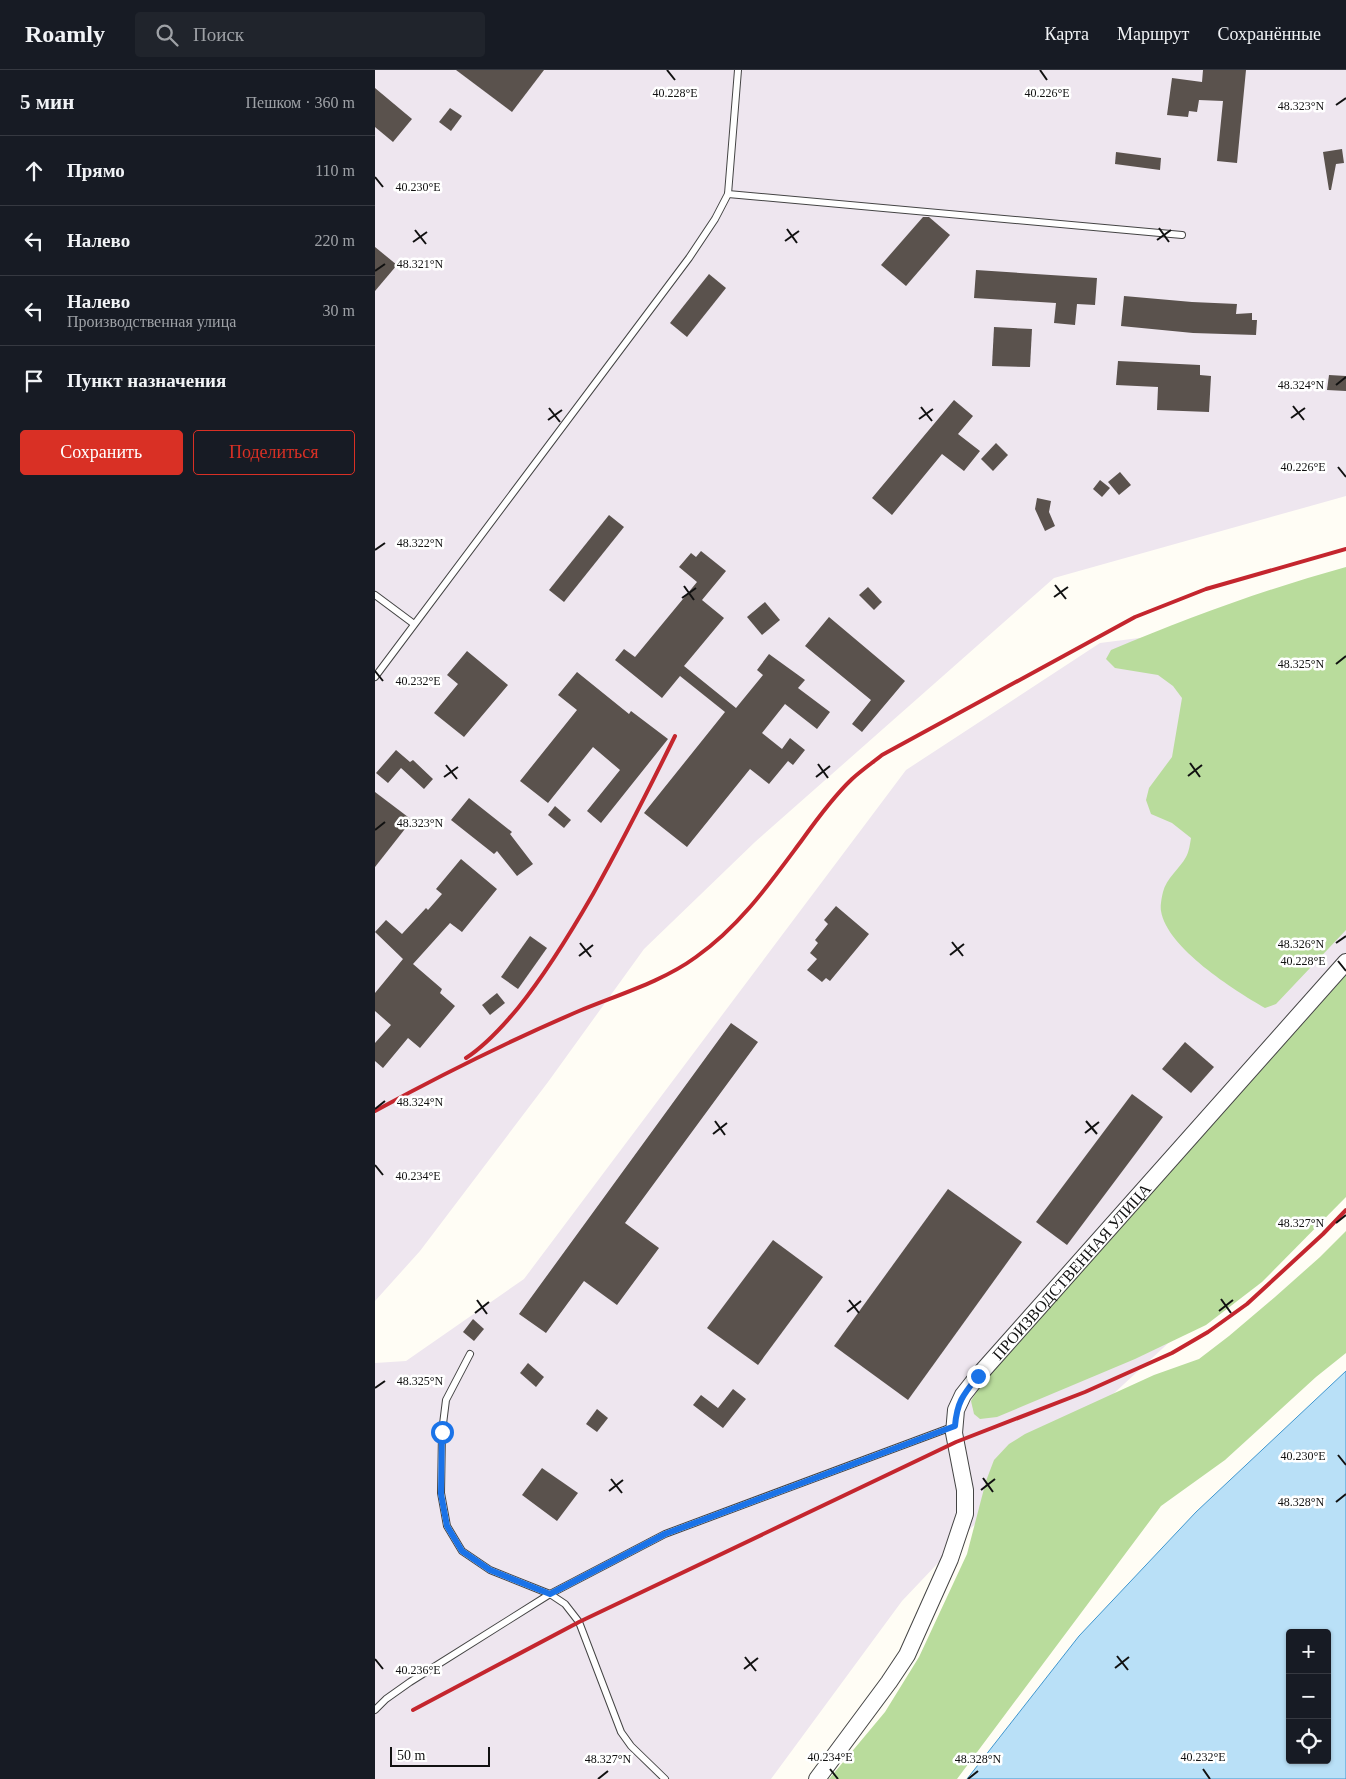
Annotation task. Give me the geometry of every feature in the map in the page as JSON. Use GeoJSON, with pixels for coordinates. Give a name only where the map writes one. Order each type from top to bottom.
{"type":"FeatureCollection","features":[{"type":"Feature","properties":{"kind":"street","name":"ПРОИЗВОДСТВЕННАЯ УЛИЦА"},"geometry":{"type":"LineString","coordinates":[[817,1779],[889,1682],[907,1654],[950,1559],[965,1514],[965,1490],[957,1449],[955,1426],[956,1410],[963,1395],[1346,962]]}},
{"type":"Feature","properties":{"kind":"lane"},"geometry":{"type":"LineString","coordinates":[[375,677],[689,258],[715,219],[729,194],[738,70]]}},
{"type":"Feature","properties":{"kind":"lane"},"geometry":{"type":"LineString","coordinates":[[729,194],[1182,234]]}},
{"type":"Feature","properties":{"kind":"lane"},"geometry":{"type":"LineString","coordinates":[[375,595],[414,624]]}},
{"type":"Feature","properties":{"kind":"lane"},"geometry":{"type":"LineString","coordinates":[[469,1354],[446,1400],[442,1432],[441,1494],[447,1526],[462,1551],[490,1570],[550,1594],[565,1604],[579,1622],[621,1732],[631,1746],[665,1779]]}},
{"type":"Feature","properties":{"kind":"lane"},"geometry":{"type":"LineString","coordinates":[[375,1710],[386,1699],[410,1682],[550,1594],[665,1534],[955,1426]]}},
{"type":"Feature","properties":{"kind":"shaded area"},"geometry":{"type":"Polygon","coordinates":[[[375,70],[1346,70],[1346,496],[1054,578],[755,842],[644,949],[548,1082],[420,1251],[375,1301],[375,70]]]}},
{"type":"Feature","properties":{"kind":"shaded area"},"geometry":{"type":"Polygon","coordinates":[[[1346,602],[1346,1175],[1189,1324],[994,1504],[902,1601],[771,1779],[375,1779],[375,1363],[406,1361],[524,1279],[906,770],[1100,643],[1264,622],[1346,602]]]}},
{"type":"Feature","properties":{"kind":"green space"},"geometry":{"type":"Polygon","coordinates":[[[1346,567],[1346,930],[1276,1004],[1265,1008],[1204,967],[1175,939],[1166,925],[1161,911],[1163,892],[1167,883],[1186,857],[1191,838],[1172,823],[1151,814],[1146,800],[1149,788],[1172,757],[1182,698],[1173,686],[1158,675],[1115,668],[1106,659],[1111,650],[1169,627],[1257,594],[1346,567]]]}},
{"type":"Feature","properties":{"kind":"green space"},"geometry":{"type":"Polygon","coordinates":[[[1346,975],[1346,1197],[1262,1282],[1206,1325],[1135,1359],[997,1417],[980,1419],[974,1414],[971,1401],[981,1384],[1346,975]]]}},
{"type":"Feature","properties":{"kind":"green space"},"geometry":{"type":"Polygon","coordinates":[[[1346,1231],[1346,1353],[1316,1377],[1225,1460],[1161,1506],[957,1779],[829,1779],[885,1712],[919,1657],[967,1554],[986,1481],[994,1460],[1009,1444],[1025,1434],[1154,1375],[1199,1359],[1275,1297],[1346,1231]]]}},
{"type":"Feature","properties":{"kind":"water"},"geometry":{"type":"Polygon","coordinates":[[[1346,1371],[1346,1779],[967,1779],[1079,1636],[1196,1512],[1346,1371]]]}},
{"type":"Feature","properties":{"kind":"building"},"geometry":{"type":"Polygon","coordinates":[[[456,70],[544,70],[512,112],[456,70]]]}},
{"type":"Feature","properties":{"kind":"building"},"geometry":{"type":"Polygon","coordinates":[[[1203,70],[1246,70],[1237,163],[1217,161],[1223,101],[1199,100],[1197,112],[1189,111],[1188,117],[1167,115],[1172,78],[1202,82],[1203,70]]]}},
{"type":"Feature","properties":{"kind":"building"},"geometry":{"type":"Polygon","coordinates":[[[375,88],[412,119],[393,142],[375,127],[375,88]]]}},
{"type":"Feature","properties":{"kind":"building"},"geometry":{"type":"Polygon","coordinates":[[[450,108],[462,116],[451,131],[439,122],[450,108]]]}},
{"type":"Feature","properties":{"kind":"building"},"geometry":{"type":"Polygon","coordinates":[[[1342,149],[1344,163],[1336,164],[1331,190],[1329,190],[1323,152],[1342,149]]]}},
{"type":"Feature","properties":{"kind":"building"},"geometry":{"type":"Polygon","coordinates":[[[1116,152],[1161,158],[1160,170],[1115,164],[1116,152]]]}},
{"type":"Feature","properties":{"kind":"building"},"geometry":{"type":"Polygon","coordinates":[[[923,217],[929,217],[950,235],[906,286],[881,265],[923,217]]]}},
{"type":"Feature","properties":{"kind":"building"},"geometry":{"type":"Polygon","coordinates":[[[375,247],[397,265],[375,291],[375,247]]]}},
{"type":"Feature","properties":{"kind":"building"},"geometry":{"type":"Polygon","coordinates":[[[976,270],[1097,278],[1095,305],[1077,304],[1075,325],[1054,323],[1056,303],[974,298],[976,270]]]}},
{"type":"Feature","properties":{"kind":"building"},"geometry":{"type":"Polygon","coordinates":[[[709,274],[726,288],[687,337],[670,323],[709,274]]]}},
{"type":"Feature","properties":{"kind":"building"},"geometry":{"type":"Polygon","coordinates":[[[1124,296],[1237,304],[1236,314],[1252,313],[1252,320],[1257,320],[1256,335],[1193,333],[1121,326],[1124,296]]]}},
{"type":"Feature","properties":{"kind":"building"},"geometry":{"type":"Polygon","coordinates":[[[994,327],[1032,329],[1030,367],[992,366],[994,327]]]}},
{"type":"Feature","properties":{"kind":"building"},"geometry":{"type":"Polygon","coordinates":[[[1118,361],[1200,365],[1200,375],[1211,376],[1209,412],[1157,410],[1158,387],[1116,385],[1118,361]]]}},
{"type":"Feature","properties":{"kind":"building"},"geometry":{"type":"Polygon","coordinates":[[[1329,375],[1346,376],[1346,391],[1327,390],[1329,375]]]}},
{"type":"Feature","properties":{"kind":"building"},"geometry":{"type":"Polygon","coordinates":[[[954,400],[973,416],[958,434],[980,451],[964,471],[942,454],[892,515],[872,498],[954,400]]]}},
{"type":"Feature","properties":{"kind":"building"},"geometry":{"type":"Polygon","coordinates":[[[996,443],[1008,455],[993,471],[981,459],[996,443]]]}},
{"type":"Feature","properties":{"kind":"building"},"geometry":{"type":"Polygon","coordinates":[[[1120,472],[1131,485],[1119,495],[1108,482],[1120,472]]]}},
{"type":"Feature","properties":{"kind":"building"},"geometry":{"type":"Polygon","coordinates":[[[1100,480],[1110,488],[1102,497],[1093,489],[1100,480]]]}},
{"type":"Feature","properties":{"kind":"building"},"geometry":{"type":"Polygon","coordinates":[[[1037,498],[1051,501],[1049,512],[1055,526],[1045,531],[1035,509],[1037,498]]]}},
{"type":"Feature","properties":{"kind":"building"},"geometry":{"type":"Polygon","coordinates":[[[609,515],[624,527],[564,602],[549,590],[609,515]]]}},
{"type":"Feature","properties":{"kind":"building"},"geometry":{"type":"Polygon","coordinates":[[[701,551],[726,571],[702,600],[724,618],[684,666],[736,708],[763,675],[757,670],[769,654],[805,680],[798,688],[830,712],[817,729],[785,704],[762,733],[782,749],[790,738],[805,750],[793,765],[788,761],[769,784],[750,769],[687,847],[644,813],[725,712],[680,676],[662,698],[615,660],[624,649],[635,657],[697,582],[679,567],[691,553],[696,557],[701,551]]]}},
{"type":"Feature","properties":{"kind":"building"},"geometry":{"type":"Polygon","coordinates":[[[868,587],[882,602],[874,610],[859,595],[868,587]]]}},
{"type":"Feature","properties":{"kind":"building"},"geometry":{"type":"Polygon","coordinates":[[[765,602],[780,620],[762,635],[747,617],[765,602]]]}},
{"type":"Feature","properties":{"kind":"building"},"geometry":{"type":"Polygon","coordinates":[[[829,617],[905,681],[862,732],[852,724],[871,700],[805,646],[829,617]]]}},
{"type":"Feature","properties":{"kind":"building"},"geometry":{"type":"Polygon","coordinates":[[[467,651],[508,685],[464,737],[434,713],[458,684],[447,675],[467,651]]]}},
{"type":"Feature","properties":{"kind":"building"},"geometry":{"type":"Polygon","coordinates":[[[577,672],[629,714],[631,711],[668,739],[601,823],[587,811],[620,770],[593,747],[548,803],[520,781],[577,710],[558,695],[577,672]]]}},
{"type":"Feature","properties":{"kind":"building"},"geometry":{"type":"Polygon","coordinates":[[[396,750],[410,762],[413,760],[433,779],[424,789],[401,768],[388,783],[376,773],[396,750]]]}},
{"type":"Feature","properties":{"kind":"building"},"geometry":{"type":"Polygon","coordinates":[[[375,792],[412,820],[375,867],[375,792]]]}},
{"type":"Feature","properties":{"kind":"building"},"geometry":{"type":"Polygon","coordinates":[[[469,798],[512,832],[510,834],[533,864],[517,876],[497,851],[494,854],[451,820],[469,798]]]}},
{"type":"Feature","properties":{"kind":"building"},"geometry":{"type":"Polygon","coordinates":[[[555,806],[571,820],[564,828],[548,815],[555,806]]]}},
{"type":"Feature","properties":{"kind":"building"},"geometry":{"type":"Polygon","coordinates":[[[461,859],[497,889],[462,932],[450,923],[413,964],[442,989],[440,993],[455,1006],[420,1048],[408,1038],[383,1068],[375,1061],[375,1043],[391,1025],[375,1011],[375,993],[403,959],[375,932],[386,920],[402,934],[442,894],[436,889],[461,859]]]}},
{"type":"Feature","properties":{"kind":"building"},"geometry":{"type":"Polygon","coordinates":[[[836,906],[869,934],[830,981],[826,978],[822,982],[807,970],[817,959],[810,953],[818,943],[815,940],[828,924],[824,920],[836,906]]]}},
{"type":"Feature","properties":{"kind":"building"},"geometry":{"type":"Polygon","coordinates":[[[530,936],[547,948],[518,989],[501,977],[530,936]]]}},
{"type":"Feature","properties":{"kind":"building"},"geometry":{"type":"Polygon","coordinates":[[[497,993],[505,1003],[490,1015],[482,1005],[497,993]]]}},
{"type":"Feature","properties":{"kind":"building"},"geometry":{"type":"Polygon","coordinates":[[[731,1023],[758,1042],[625,1223],[659,1248],[617,1305],[584,1281],[546,1333],[519,1314],[731,1023]]]}},
{"type":"Feature","properties":{"kind":"building"},"geometry":{"type":"Polygon","coordinates":[[[1185,1042],[1214,1067],[1191,1093],[1162,1069],[1185,1042]]]}},
{"type":"Feature","properties":{"kind":"building"},"geometry":{"type":"Polygon","coordinates":[[[1132,1094],[1163,1117],[1067,1245],[1036,1222],[1132,1094]]]}},
{"type":"Feature","properties":{"kind":"building"},"geometry":{"type":"Polygon","coordinates":[[[948,1189],[1022,1242],[908,1400],[834,1346],[948,1189]]]}},
{"type":"Feature","properties":{"kind":"building"},"geometry":{"type":"Polygon","coordinates":[[[773,1240],[823,1277],[758,1365],[707,1328],[773,1240]]]}},
{"type":"Feature","properties":{"kind":"building"},"geometry":{"type":"Polygon","coordinates":[[[473,1319],[484,1329],[474,1341],[463,1332],[473,1319]]]}},
{"type":"Feature","properties":{"kind":"building"},"geometry":{"type":"Polygon","coordinates":[[[528,1363],[544,1377],[536,1387],[520,1373],[528,1363]]]}},
{"type":"Feature","properties":{"kind":"building"},"geometry":{"type":"Polygon","coordinates":[[[733,1389],[746,1399],[723,1428],[693,1405],[701,1395],[718,1408],[733,1389]]]}},
{"type":"Feature","properties":{"kind":"building"},"geometry":{"type":"Polygon","coordinates":[[[597,1409],[608,1418],[597,1432],[586,1424],[597,1409]]]}},
{"type":"Feature","properties":{"kind":"building"},"geometry":{"type":"Polygon","coordinates":[[[542,1468],[578,1493],[557,1521],[522,1495],[542,1468]]]}},
{"type":"Feature","properties":{"kind":"railway"},"geometry":{"type":"LineString","coordinates":[[375,1111],[501,1046],[553,1022],[654,981],[696,957],[727,932],[753,903],[838,793],[882,755],[1135,617],[1206,589],[1346,549]]}},
{"type":"Feature","properties":{"kind":"railway"},"geometry":{"type":"LineString","coordinates":[[466,1058],[487,1041],[512,1015],[558,953],[604,874],[675,736]]}},
{"type":"Feature","properties":{"kind":"railway"},"geometry":{"type":"LineString","coordinates":[[413,1710],[579,1622],[956,1442],[1085,1392],[1172,1353],[1208,1332],[1247,1304],[1323,1234],[1346,1210]]}},
{"type":"Feature","properties":{"kind":"route"},"geometry":{"type":"LineString","coordinates":[[442,1432],[441,1494],[447,1526],[462,1551],[490,1570],[550,1594],[665,1534],[955,1426],[956,1410],[963,1395],[978,1376]]}}]}
